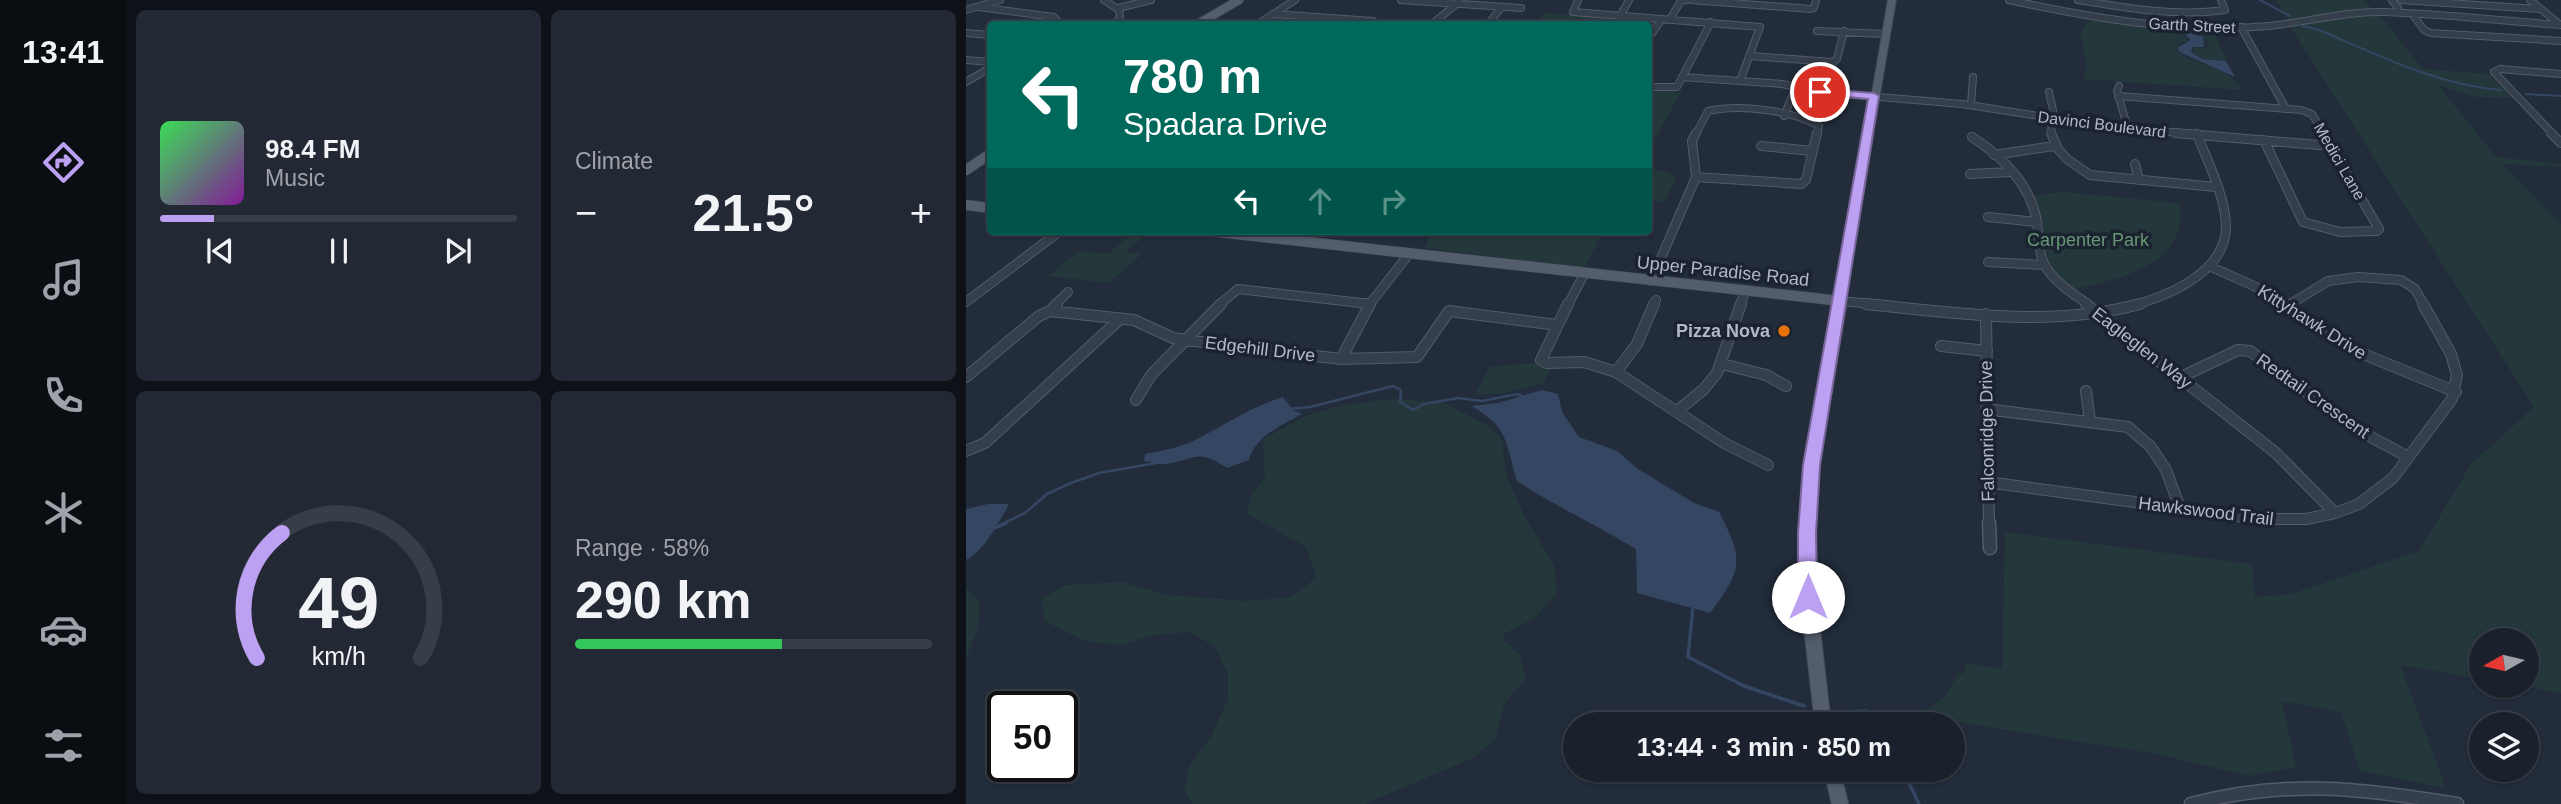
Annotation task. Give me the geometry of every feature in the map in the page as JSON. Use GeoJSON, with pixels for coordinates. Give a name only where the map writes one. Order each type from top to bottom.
{"type":"FeatureCollection","features":[{"type":"Feature","properties":{"kind":"main road"},"geometry":{"type":"LineString","coordinates":[[1203,21],[1239,0]]}},
{"type":"Feature","properties":{"kind":"main road"},"geometry":{"type":"LineString","coordinates":[[1822,712],[1808,597],[1808,507],[1816,439],[1892,0]]}},
{"type":"Feature","properties":{"kind":"main road"},"geometry":{"type":"LineString","coordinates":[[966,170],[987,156]]}},
{"type":"Feature","properties":{"kind":"main road"},"geometry":{"type":"LineString","coordinates":[[966,205],[987,208]]}},
{"type":"Feature","properties":{"kind":"main road","name":"Upper Paradise Road"},"geometry":{"type":"LineString","coordinates":[[1252,235],[1841,301]]}},
{"type":"Feature","properties":{"kind":"main road"},"geometry":{"type":"LineString","coordinates":[[1835,782],[1840,804]]}},
{"type":"Feature","properties":{"kind":"street"},"geometry":{"type":"LineString","coordinates":[[966,10],[1000,0]]}},
{"type":"Feature","properties":{"kind":"street"},"geometry":{"type":"LineString","coordinates":[[1104,0],[1118,8],[1151,0]]}},
{"type":"Feature","properties":{"kind":"street"},"geometry":{"type":"LineString","coordinates":[[1262,21],[1295,0]]}},
{"type":"Feature","properties":{"kind":"street"},"geometry":{"type":"LineString","coordinates":[[1401,0],[1521,8]]}},
{"type":"Feature","properties":{"kind":"street"},"geometry":{"type":"LineString","coordinates":[[1578,0],[1573,12],[1760,27],[1740,81]]}},
{"type":"Feature","properties":{"kind":"street"},"geometry":{"type":"LineString","coordinates":[[1620,16],[1629,0]]}},
{"type":"Feature","properties":{"kind":"street"},"geometry":{"type":"LineString","coordinates":[[1670,19],[1681,1],[1686,0]]}},
{"type":"Feature","properties":{"kind":"street"},"geometry":{"type":"LineString","coordinates":[[1691,0],[1764,2],[1811,9],[1814,8],[1816,0]]}},
{"type":"Feature","properties":{"kind":"street","name":"Garth Street"},"geometry":{"type":"LineString","coordinates":[[2009,0],[2093,18],[2241,27],[2331,15],[2376,13],[2561,24]]}},
{"type":"Feature","properties":{"kind":"street"},"geometry":{"type":"LineString","coordinates":[[2078,0],[2145,9],[2222,11],[2226,9],[2221,0]]}},
{"type":"Feature","properties":{"kind":"street"},"geometry":{"type":"LineString","coordinates":[[2142,0],[2145,9]]}},
{"type":"Feature","properties":{"kind":"street"},"geometry":{"type":"LineString","coordinates":[[2392,0],[2398,8]]}},
{"type":"Feature","properties":{"kind":"street"},"geometry":{"type":"LineString","coordinates":[[2401,0],[2540,9]]}},
{"type":"Feature","properties":{"kind":"street"},"geometry":{"type":"LineString","coordinates":[[2483,0],[2488,5]]}},
{"type":"Feature","properties":{"kind":"street"},"geometry":{"type":"LineString","coordinates":[[2530,0],[2561,24]]}},
{"type":"Feature","properties":{"kind":"street"},"geometry":{"type":"LineString","coordinates":[[2536,0],[2561,24]]}},
{"type":"Feature","properties":{"kind":"street"},"geometry":{"type":"LineString","coordinates":[[1436,21],[1459,2]]}},
{"type":"Feature","properties":{"kind":"street"},"geometry":{"type":"LineString","coordinates":[[979,7],[1054,17],[1057,21]]}},
{"type":"Feature","properties":{"kind":"street"},"geometry":{"type":"LineString","coordinates":[[1490,21],[1502,7]]}},
{"type":"Feature","properties":{"kind":"street"},"geometry":{"type":"LineString","coordinates":[[1118,8],[1120,16],[1118,21]]}},
{"type":"Feature","properties":{"kind":"street"},"geometry":{"type":"LineString","coordinates":[[1273,14],[1360,21]]}},
{"type":"Feature","properties":{"kind":"street"},"geometry":{"type":"LineString","coordinates":[[2413,15],[2423,30],[2432,33],[2561,41]]}},
{"type":"Feature","properties":{"kind":"street"},"geometry":{"type":"LineString","coordinates":[[1316,21],[1321,18]]}},
{"type":"Feature","properties":{"kind":"street"},"geometry":{"type":"LineString","coordinates":[[1652,33],[1662,19]]}},
{"type":"Feature","properties":{"kind":"street"},"geometry":{"type":"LineString","coordinates":[[1652,87],[1677,87],[1712,22]]}},
{"type":"Feature","properties":{"kind":"street"},"geometry":{"type":"LineString","coordinates":[[2241,27],[2286,109]]}},
{"type":"Feature","properties":{"kind":"street"},"geometry":{"type":"LineString","coordinates":[[1818,31],[1885,34]]}},
{"type":"Feature","properties":{"kind":"street"},"geometry":{"type":"LineString","coordinates":[[1750,56],[1833,62],[1837,59],[1844,31]]}},
{"type":"Feature","properties":{"kind":"street"},"geometry":{"type":"LineString","coordinates":[[966,33],[987,35]]}},
{"type":"Feature","properties":{"kind":"street"},"geometry":{"type":"LineString","coordinates":[[966,60],[987,62]]}},
{"type":"Feature","properties":{"kind":"street"},"geometry":{"type":"LineString","coordinates":[[2561,74],[2500,69],[2494,72],[2561,143]]}},
{"type":"Feature","properties":{"kind":"street"},"geometry":{"type":"LineString","coordinates":[[966,82],[987,70]]}},
{"type":"Feature","properties":{"kind":"street","name":"Davinci Boulevard"},"geometry":{"type":"LineString","coordinates":[[1682,77],[1971,105],[2128,129],[2331,146]]}},
{"type":"Feature","properties":{"kind":"street"},"geometry":{"type":"LineString","coordinates":[[1971,105],[1973,77]]}},
{"type":"Feature","properties":{"kind":"street"},"geometry":{"type":"LineString","coordinates":[[1784,116],[1796,86]]}},
{"type":"Feature","properties":{"kind":"street"},"geometry":{"type":"LineString","coordinates":[[2119,86],[2118,96],[2128,129]]}},
{"type":"Feature","properties":{"kind":"street"},"geometry":{"type":"LineString","coordinates":[[2049,92],[2052,102],[2050,135],[2054,146],[2088,175],[2216,187]]}},
{"type":"Feature","properties":{"kind":"street","name":"Medici Lane"},"geometry":{"type":"LineString","coordinates":[[2118,96],[2305,111],[2314,116],[2378,231],[2369,233],[2315,228],[2303,222],[2264,140]]}},
{"type":"Feature","properties":{"kind":"street"},"geometry":{"type":"LineString","coordinates":[[1651,281],[1696,177],[1692,141],[1708,111],[1723,108],[1818,123],[1806,180],[1797,186],[1696,177]]}},
{"type":"Feature","properties":{"kind":"street"},"geometry":{"type":"LineString","coordinates":[[2197,134],[2224,210],[2225,229],[2221,246],[2209,266]]}},
{"type":"Feature","properties":{"kind":"street"},"geometry":{"type":"LineString","coordinates":[[1972,137],[1994,155],[2030,197],[2043,265],[1988,262]]}},
{"type":"Feature","properties":{"kind":"street"},"geometry":{"type":"LineString","coordinates":[[1761,146],[1812,151]]}},
{"type":"Feature","properties":{"kind":"street"},"geometry":{"type":"LineString","coordinates":[[1994,155],[2054,146]]}},
{"type":"Feature","properties":{"kind":"street"},"geometry":{"type":"LineString","coordinates":[[2135,164],[2139,180]]}},
{"type":"Feature","properties":{"kind":"street"},"geometry":{"type":"LineString","coordinates":[[1970,174],[2010,172]]}},
{"type":"Feature","properties":{"kind":"street"},"geometry":{"type":"LineString","coordinates":[[1988,217],[2036,222]]}},
{"type":"Feature","properties":{"kind":"street"},"geometry":{"type":"LineString","coordinates":[[966,302],[1055,235]]}},
{"type":"Feature","properties":{"kind":"street"},"geometry":{"type":"LineString","coordinates":[[1341,359],[1370,304],[1409,254]]}},
{"type":"Feature","properties":{"kind":"street","name":"Eagleglen Way"},"geometry":{"type":"LineString","coordinates":[[2043,265],[2054,278],[2276,453],[2335,513]]}},
{"type":"Feature","properties":{"kind":"street","name":"Upper Paradise Road"},"geometry":{"type":"LineString","coordinates":[[1841,301],[2042,317],[2098,313],[2138,305],[2168,294],[2209,266]]}},
{"type":"Feature","properties":{"kind":"street","name":"Kittyhawk Drive"},"geometry":{"type":"LineString","coordinates":[[2209,266],[2254,286],[2356,351],[2456,392]]}},
{"type":"Feature","properties":{"kind":"street"},"geometry":{"type":"LineString","coordinates":[[1584,274],[1541,356],[1544,362],[1584,362],[1616,372],[1724,443],[1768,464]]}},
{"type":"Feature","properties":{"kind":"street"},"geometry":{"type":"LineString","coordinates":[[2287,307],[2312,288],[2337,279],[2381,278],[2407,283],[2415,289],[2451,354],[2457,375],[2456,392]]}},
{"type":"Feature","properties":{"kind":"street"},"geometry":{"type":"LineString","coordinates":[[1136,400],[1151,375],[1233,291],[1238,289],[1370,304]]}},
{"type":"Feature","properties":{"kind":"street"},"geometry":{"type":"LineString","coordinates":[[967,374],[1039,316],[1050,311],[1068,292]]}},
{"type":"Feature","properties":{"kind":"street"},"geometry":{"type":"LineString","coordinates":[[1677,411],[1708,384],[1722,364],[1745,292]]}},
{"type":"Feature","properties":{"kind":"street"},"geometry":{"type":"LineString","coordinates":[[1616,372],[1637,344],[1656,300]]}},
{"type":"Feature","properties":{"kind":"street","name":"Edgehill Drive"},"geometry":{"type":"LineString","coordinates":[[1050,311],[1120,318],[1146,324],[1165,335],[1185,340],[1341,359],[1417,357],[1449,311],[1557,325]]}},
{"type":"Feature","properties":{"kind":"street","name":"Falconridge Drive"},"geometry":{"type":"LineString","coordinates":[[1986,314],[1990,548]]}},
{"type":"Feature","properties":{"kind":"street"},"geometry":{"type":"LineString","coordinates":[[966,451],[985,443],[1120,318]]}},
{"type":"Feature","properties":{"kind":"street"},"geometry":{"type":"LineString","coordinates":[[1941,346],[1986,351]]}},
{"type":"Feature","properties":{"kind":"street","name":"Redtail Crescent"},"geometry":{"type":"LineString","coordinates":[[2179,377],[2238,350],[2250,351],[2360,431],[2408,457]]}},
{"type":"Feature","properties":{"kind":"street"},"geometry":{"type":"LineString","coordinates":[[1722,364],[1766,375],[1786,386]]}},
{"type":"Feature","properties":{"kind":"street"},"geometry":{"type":"LineString","coordinates":[[2086,391],[2090,421]]}},
{"type":"Feature","properties":{"kind":"street","name":"Hawkswood Trail"},"geometry":{"type":"LineString","coordinates":[[1987,482],[2282,520],[2335,513],[2359,504],[2393,478],[2456,392]]}},
{"type":"Feature","properties":{"kind":"street"},"geometry":{"type":"LineString","coordinates":[[1986,409],[2128,427],[2137,432],[2166,470],[2180,508]]}},
{"type":"Feature","properties":{"kind":"street"},"geometry":{"type":"LineString","coordinates":[[2191,804],[2248,790],[2310,786],[2355,788],[2457,804]]}},
{"type":"Feature","properties":{"kind":"green space"},"geometry":{"type":"Polygon","coordinates":[[[2276,0],[2364,0],[2373,10],[2329,13],[2289,20],[2276,0]]]}},
{"type":"Feature","properties":{"kind":"green space"},"geometry":{"type":"Polygon","coordinates":[[[1544,13],[1634,19],[1632,21],[1537,21],[1544,13]]]}},
{"type":"Feature","properties":{"kind":"green space"},"geometry":{"type":"Polygon","coordinates":[[[2347,16],[2381,17],[2423,69],[2488,74],[2515,98],[2475,97],[2438,85],[2496,157],[2561,164],[2561,167],[2502,164],[2561,224],[2561,693],[2539,689],[2539,628],[2469,628],[2469,677],[2400,665],[2446,788],[2360,771],[2341,712],[2282,701],[2296,767],[2249,776],[2157,754],[1965,723],[1965,712],[1922,712],[1942,698],[1958,673],[1964,674],[1965,663],[2002,669],[2005,532],[2252,564],[2255,597],[2291,594],[2419,551],[2471,464],[2534,407],[2289,25],[2347,16]]]}},
{"type":"Feature","properties":{"kind":"green space"},"geometry":{"type":"Polygon","coordinates":[[[2090,20],[2176,27],[2189,41],[2179,43],[2177,52],[2230,76],[2243,90],[2083,79],[2087,65],[2080,33],[2090,20]]]}},
{"type":"Feature","properties":{"kind":"green space"},"geometry":{"type":"Polygon","coordinates":[[[2181,28],[2212,29],[2227,61],[2203,59],[2193,52],[2195,48],[2207,48],[2208,42],[2204,37],[2181,28]]]}},
{"type":"Feature","properties":{"kind":"green space"},"geometry":{"type":"Polygon","coordinates":[[[1652,90],[1681,92],[1652,145],[1652,90]]]}},
{"type":"Feature","properties":{"kind":"green space"},"geometry":{"type":"Polygon","coordinates":[[[1652,170],[1667,172],[1676,178],[1664,203],[1652,200],[1652,170]]]}},
{"type":"Feature","properties":{"kind":"green space","name":"Carpenter Park"},"geometry":{"type":"Polygon","coordinates":[[[2064,192],[2180,203],[2180,224],[2173,241],[2162,255],[2148,266],[2130,274],[2073,290],[2060,279],[2047,256],[2042,222],[2033,195],[2064,192]]]}},
{"type":"Feature","properties":{"kind":"green space"},"geometry":{"type":"Polygon","coordinates":[[[1130,235],[1145,235],[1126,252],[1142,254],[1109,283],[1048,276],[1079,251],[1108,254],[1130,235]]]}},
{"type":"Feature","properties":{"kind":"green space"},"geometry":{"type":"Polygon","coordinates":[[[1432,235],[1602,235],[1584,268],[1424,248],[1432,235]]]}},
{"type":"Feature","properties":{"kind":"green space"},"geometry":{"type":"Polygon","coordinates":[[[1536,363],[1551,367],[1544,383],[1500,394],[1474,395],[1490,367],[1536,363]]]}},
{"type":"Feature","properties":{"kind":"green space"},"geometry":{"type":"Polygon","coordinates":[[[1391,399],[1442,402],[1487,425],[1502,439],[1506,475],[1526,519],[1554,565],[1557,594],[1533,619],[1504,634],[1504,640],[1520,655],[1526,678],[1504,704],[1495,740],[1473,758],[1365,804],[1193,804],[1184,789],[1189,767],[1212,735],[1228,699],[1228,674],[1216,648],[1191,632],[1154,635],[1120,645],[1085,641],[1045,621],[1041,599],[1066,585],[1122,582],[1168,595],[1247,601],[1291,597],[1316,578],[1306,547],[1246,513],[1252,493],[1265,479],[1263,439],[1308,415],[1344,405],[1391,399]]]}},
{"type":"Feature","properties":{"kind":"green space"},"geometry":{"type":"Polygon","coordinates":[[[966,588],[979,601],[978,627],[966,659],[966,588]]]}},
{"type":"Feature","properties":{"kind":"water"},"geometry":{"type":"Polygon","coordinates":[[[2177,28],[2203,37],[2204,47],[2193,47],[2191,52],[2202,59],[2226,61],[2235,77],[2179,52],[2178,47],[2191,40],[2177,28]]]}},
{"type":"Feature","properties":{"kind":"water"},"geometry":{"type":"Polygon","coordinates":[[[1542,390],[1558,394],[1562,412],[1579,437],[1617,451],[1638,469],[1694,503],[1719,512],[1733,542],[1736,564],[1729,585],[1710,613],[1637,593],[1636,549],[1517,481],[1504,437],[1493,421],[1471,406],[1498,403],[1542,390]]]}},
{"type":"Feature","properties":{"kind":"water"},"geometry":{"type":"Polygon","coordinates":[[[1283,397],[1293,410],[1302,414],[1263,438],[1249,460],[1227,468],[1203,457],[1164,464],[1144,461],[1145,454],[1187,443],[1248,411],[1283,397]]]}},
{"type":"Feature","properties":{"kind":"water"},"geometry":{"type":"Polygon","coordinates":[[[988,504],[1009,504],[985,543],[966,560],[966,509],[988,504]]]}},
{"type":"Feature","properties":{"kind":"waterway"},"geometry":{"type":"LineString","coordinates":[[2260,0],[2290,16]]}},
{"type":"Feature","properties":{"kind":"waterway"},"geometry":{"type":"LineString","coordinates":[[2303,26],[2431,75],[2501,90]]}},
{"type":"Feature","properties":{"kind":"waterway"},"geometry":{"type":"LineString","coordinates":[[2526,94],[2561,96]]}},
{"type":"Feature","properties":{"kind":"waterway"},"geometry":{"type":"LineString","coordinates":[[1289,409],[1310,407],[1393,386],[1401,390],[1400,402],[1413,410],[1424,404],[1458,398],[1482,401],[1518,394],[1526,397]]}},
{"type":"Feature","properties":{"kind":"waterway"},"geometry":{"type":"LineString","coordinates":[[1002,524],[1025,513],[1047,494],[1071,483],[1099,473],[1156,463]]}},
{"type":"Feature","properties":{"kind":"waterway"},"geometry":{"type":"LineString","coordinates":[[993,529],[1006,523]]}},
{"type":"Feature","properties":{"kind":"waterway"},"geometry":{"type":"LineString","coordinates":[[1693,606],[1688,657],[1744,686],[1804,706]]}},
{"type":"Feature","properties":{"kind":"waterway"},"geometry":{"type":"LineString","coordinates":[[1841,712],[1868,712]]}},
{"type":"Feature","properties":{"kind":"waterway"},"geometry":{"type":"LineString","coordinates":[[1909,782],[1919,804]]}},
{"type":"Feature","properties":{"kind":"place","name":"Pizza Nova"},"geometry":{"type":"Point","coordinates":[1784,331]}},
{"type":"Feature","properties":{"kind":"route"},"geometry":{"type":"LineString","coordinates":[[1808,597],[1807,533],[1812,465],[1874,96],[1820,92]]}}]}
